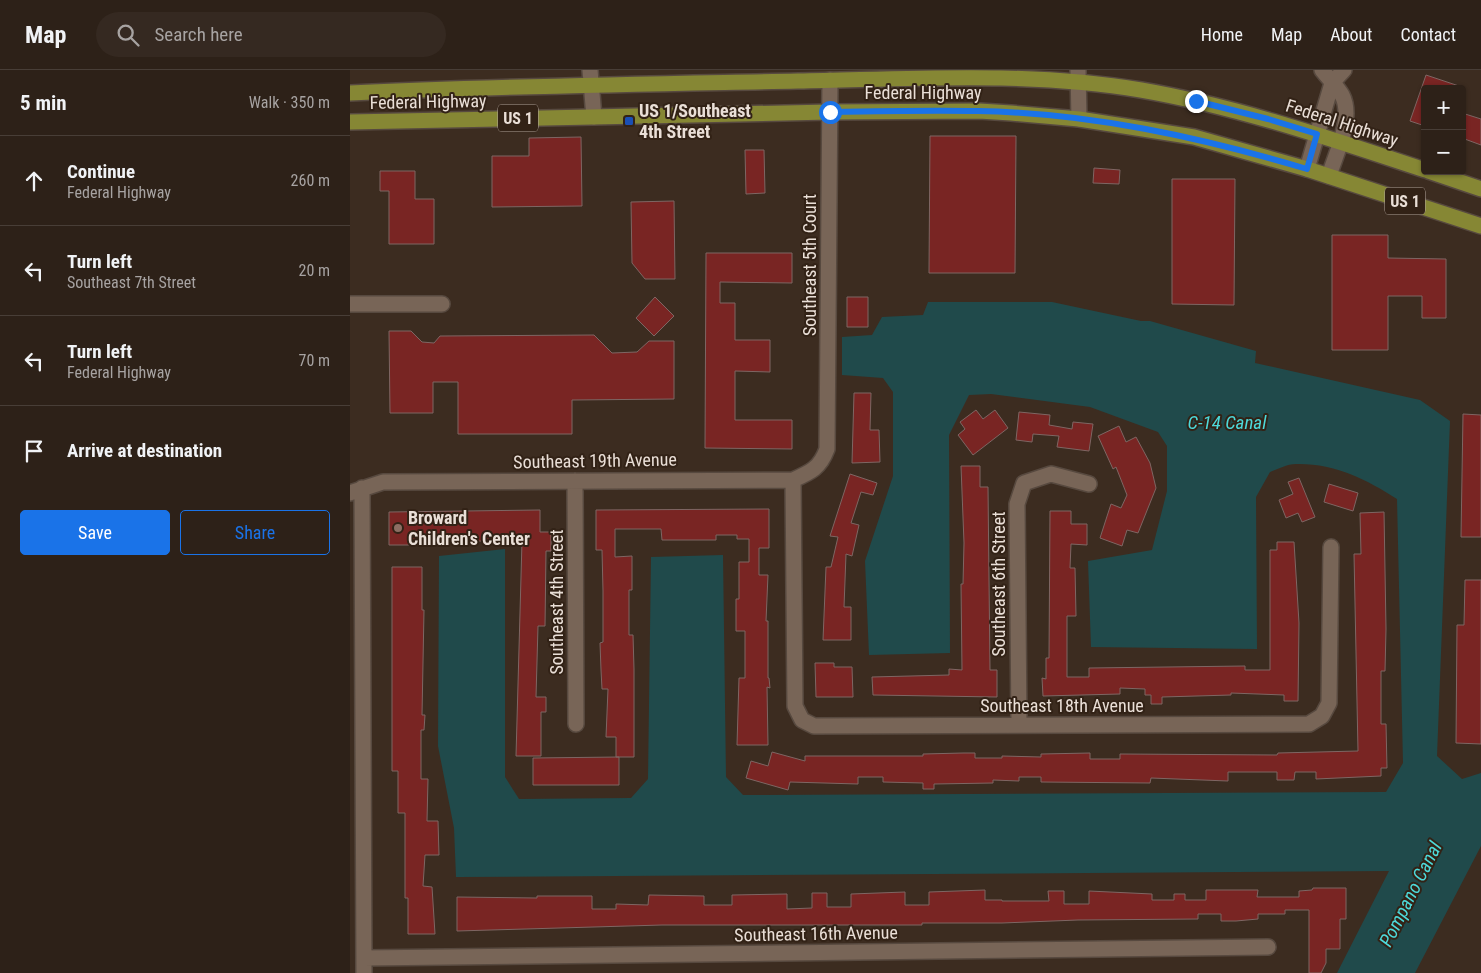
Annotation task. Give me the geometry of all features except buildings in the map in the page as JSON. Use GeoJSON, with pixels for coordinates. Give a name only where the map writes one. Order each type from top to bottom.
{"type":"FeatureCollection","features":[{"type":"Feature","properties":{"kind":"main road","name":"Federal Highway"},"geometry":{"type":"LineString","coordinates":[[350,93],[590,78],[830,80],[922,74],[1000,78],[1078,76],[1196,101],[1268,119],[1421,169]]}},
{"type":"Feature","properties":{"kind":"main road","name":"Federal Highway"},"geometry":{"type":"LineString","coordinates":[[350,122],[830,112],[979,111],[1079,120],[1194,138],[1307,169],[1481,226]]}},
{"type":"Feature","properties":{"kind":"main road","name":"Federal Highway"},"geometry":{"type":"LineString","coordinates":[[1438,175],[1481,189]]}},
{"type":"Feature","properties":{"kind":"street"},"geometry":{"type":"LineString","coordinates":[[1322,70],[1342,95],[1345,103],[1346,117],[1329,176]]}},
{"type":"Feature","properties":{"kind":"street"},"geometry":{"type":"LineString","coordinates":[[1307,169],[1332,83],[1344,70]]}},
{"type":"Feature","properties":{"kind":"street"},"geometry":{"type":"LineString","coordinates":[[1078,76],[1079,120]]}},
{"type":"Feature","properties":{"kind":"street"},"geometry":{"type":"LineString","coordinates":[[590,78],[594,117]]}},
{"type":"Feature","properties":{"kind":"street","name":"Southeast 5th Court"},"geometry":{"type":"LineString","coordinates":[[827,449],[830,80]]}},
{"type":"Feature","properties":{"kind":"street"},"geometry":{"type":"LineString","coordinates":[[350,304],[442,304]]}},
{"type":"Feature","properties":{"kind":"street","name":"Southeast 19th Avenue"},"geometry":{"type":"LineString","coordinates":[[356,490],[384,482],[793,480],[810,472],[822,462],[827,449]]}},
{"type":"Feature","properties":{"kind":"street","name":"Southeast 6th Street"},"geometry":{"type":"LineString","coordinates":[[1019,725],[1017,504],[1024,483],[1051,474],[1089,484]]}},
{"type":"Feature","properties":{"kind":"street","name":"Southeast 18th Avenue"},"geometry":{"type":"LineString","coordinates":[[793,480],[795,706],[802,720],[814,726],[1309,724],[1322,716],[1329,703],[1331,547]]}},
{"type":"Feature","properties":{"kind":"street","name":"Southeast 4th Street"},"geometry":{"type":"LineString","coordinates":[[575,481],[576,724]]}},
{"type":"Feature","properties":{"kind":"street"},"geometry":{"type":"LineString","coordinates":[[356,490],[357,815],[364,966]]}},
{"type":"Feature","properties":{"kind":"street","name":"Southeast 16th Avenue"},"geometry":{"type":"LineString","coordinates":[[364,966],[1268,947]]}},
{"type":"Feature","properties":{"kind":"water","name":"C-14 Canal"},"geometry":{"type":"Polygon","coordinates":[[[928,302],[1052,302],[1141,321],[1150,321],[1256,351],[1255,363],[1420,400],[1450,421],[1437,756],[1462,779],[1481,773],[1481,846],[1415,973],[1337,973],[1389,871],[456,877],[454,828],[438,746],[439,556],[505,549],[505,777],[519,799],[631,798],[648,779],[651,557],[723,555],[726,777],[743,795],[1386,792],[1403,763],[1397,499],[1361,479],[1336,469],[1310,464],[1286,466],[1270,472],[1256,497],[1257,649],[1091,647],[1088,561],[1152,550],[1167,491],[1167,446],[1158,432],[1090,407],[991,394],[969,395],[949,435],[950,653],[869,655],[865,561],[893,476],[893,392],[883,378],[842,375],[842,337],[872,335],[882,317],[923,315],[928,302]]]}},
{"type":"Feature","properties":{"kind":"place","name":"US 1/Southeast 4th Street"},"geometry":{"type":"Point","coordinates":[629,121]}},
{"type":"Feature","properties":{"kind":"place","name":"Broward Children's Center"},"geometry":{"type":"Point","coordinates":[398,528]}},
{"type":"Feature","properties":{"kind":"route"},"geometry":{"type":"LineString","coordinates":[[830,112],[979,111],[1079,120],[1142,128],[1194,138],[1307,169],[1317,134],[1268,119],[1196,101]]}},
{"type":"Feature","properties":{"kind":"water label","name":"Pompano Canal"},"geometry":{"type":"Point","coordinates":[1410,894]}}]}
